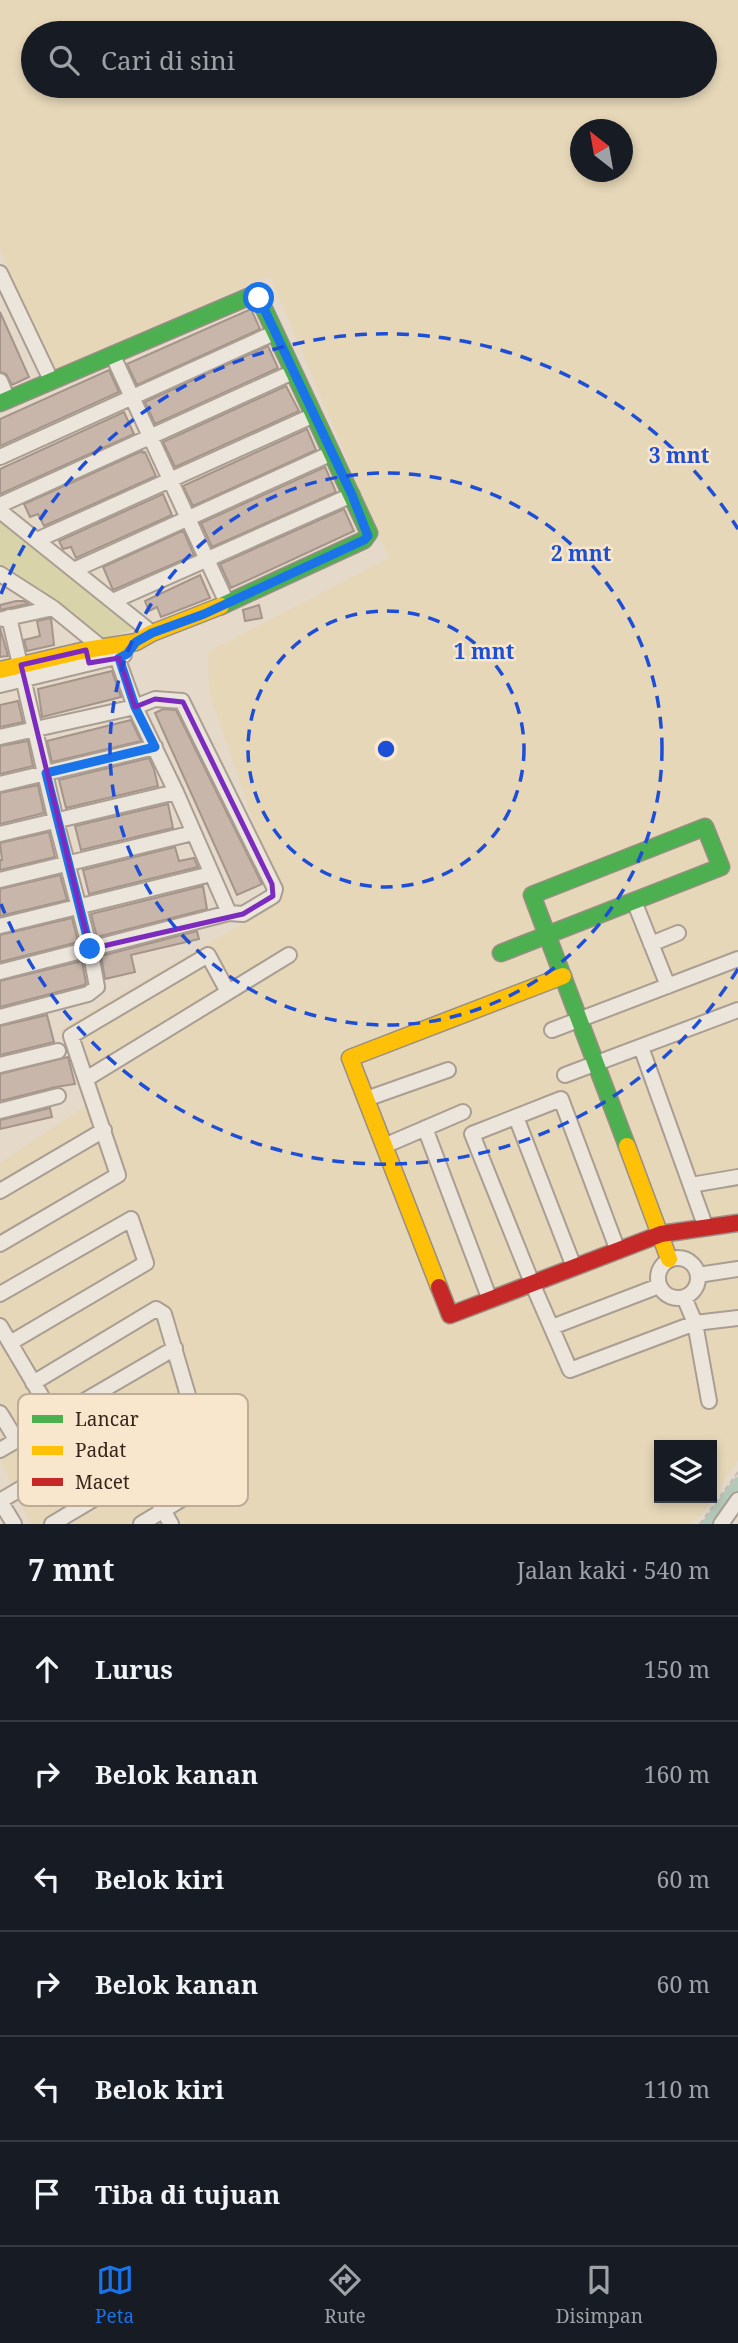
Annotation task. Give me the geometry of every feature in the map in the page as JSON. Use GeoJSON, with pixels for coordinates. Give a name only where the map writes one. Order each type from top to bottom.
{"type":"FeatureCollection","features":[{"type":"Feature","properties":{"kind":"street"},"geometry":{"type":"LineString","coordinates":[[0,273],[51,380]]}},
{"type":"Feature","properties":{"kind":"street"},"geometry":{"type":"LineString","coordinates":[[0,381],[4,401],[255,294],[368,530],[367,538],[136,642],[23,672],[0,685]]}},
{"type":"Feature","properties":{"kind":"street"},"geometry":{"type":"LineString","coordinates":[[0,457],[274,332]]}},
{"type":"Feature","properties":{"kind":"street"},"geometry":{"type":"LineString","coordinates":[[113,356],[227,603]]}},
{"type":"Feature","properties":{"kind":"street"},"geometry":{"type":"LineString","coordinates":[[0,505],[293,372]]}},
{"type":"Feature","properties":{"kind":"street"},"geometry":{"type":"LineString","coordinates":[[37,540],[314,415]]}},
{"type":"Feature","properties":{"kind":"street"},"geometry":{"type":"LineString","coordinates":[[74,570],[332,453]]}},
{"type":"Feature","properties":{"kind":"street"},"geometry":{"type":"LineString","coordinates":[[113,601],[352,495]]}},
{"type":"Feature","properties":{"kind":"street"},"geometry":{"type":"LineString","coordinates":[[0,511],[152,633]]}},
{"type":"Feature","properties":{"kind":"street"},"geometry":{"type":"LineString","coordinates":[[0,574],[53,608],[102,653],[135,707],[155,747],[229,913]]}},
{"type":"Feature","properties":{"kind":"street"},"geometry":{"type":"LineString","coordinates":[[0,1017],[94,992],[97,983],[56,821],[23,672],[5,618],[53,608]]}},
{"type":"Feature","properties":{"kind":"street"},"geometry":{"type":"LineString","coordinates":[[0,670],[23,672]]}},
{"type":"Feature","properties":{"kind":"street"},"geometry":{"type":"LineString","coordinates":[[0,737],[135,707],[155,699],[170,698],[183,702],[275,889],[273,896],[243,914],[229,913],[0,972]]}},
{"type":"Feature","properties":{"kind":"street"},"geometry":{"type":"LineString","coordinates":[[0,783],[155,747]]}},
{"type":"Feature","properties":{"kind":"street"},"geometry":{"type":"LineString","coordinates":[[0,834],[176,792]]}},
{"type":"Feature","properties":{"kind":"street"},"geometry":{"type":"LineString","coordinates":[[501,953],[547,934],[721,867],[705,827],[532,895],[547,934],[563,976],[579,1020],[661,1234],[669,1259]]}},
{"type":"Feature","properties":{"kind":"street"},"geometry":{"type":"LineString","coordinates":[[0,880],[192,833]]}},
{"type":"Feature","properties":{"kind":"street"},"geometry":{"type":"LineString","coordinates":[[0,926],[211,874]]}},
{"type":"Feature","properties":{"kind":"street"},"geometry":{"type":"LineString","coordinates":[[634,901],[668,986]]}},
{"type":"Feature","properties":{"kind":"street"},"geometry":{"type":"LineString","coordinates":[[651,944],[678,933]]}},
{"type":"Feature","properties":{"kind":"street"},"geometry":{"type":"LineString","coordinates":[[0,1244],[118,1175],[71,1036],[208,955],[228,992]]}},
{"type":"Feature","properties":{"kind":"street"},"geometry":{"type":"LineString","coordinates":[[86,1079],[289,955]]}},
{"type":"Feature","properties":{"kind":"street"},"geometry":{"type":"LineString","coordinates":[[552,1030],[738,959]]}},
{"type":"Feature","properties":{"kind":"street"},"geometry":{"type":"LineString","coordinates":[[563,976],[350,1058],[450,1315],[661,1234],[738,1223]]}},
{"type":"Feature","properties":{"kind":"street"},"geometry":{"type":"LineString","coordinates":[[565,1075],[738,1010]]}},
{"type":"Feature","properties":{"kind":"street"},"geometry":{"type":"LineString","coordinates":[[641,1047],[706,1227]]}},
{"type":"Feature","properties":{"kind":"street"},"geometry":{"type":"LineString","coordinates":[[0,1065],[58,1051]]}},
{"type":"Feature","properties":{"kind":"street"},"geometry":{"type":"LineString","coordinates":[[366,1099],[448,1070]]}},
{"type":"Feature","properties":{"kind":"street"},"geometry":{"type":"LineString","coordinates":[[0,1111],[58,1096]]}},
{"type":"Feature","properties":{"kind":"street"},"geometry":{"type":"LineString","coordinates":[[618,1251],[561,1099],[472,1134],[570,1370],[695,1323],[738,1318]]}},
{"type":"Feature","properties":{"kind":"street"},"geometry":{"type":"LineString","coordinates":[[384,1146],[463,1112]]}},
{"type":"Feature","properties":{"kind":"street"},"geometry":{"type":"LineString","coordinates":[[516,1117],[574,1267]]}},
{"type":"Feature","properties":{"kind":"street"},"geometry":{"type":"LineString","coordinates":[[425,1128],[490,1300]]}},
{"type":"Feature","properties":{"kind":"street"},"geometry":{"type":"LineString","coordinates":[[0,1191],[104,1130]]}},
{"type":"Feature","properties":{"kind":"street"},"geometry":{"type":"LineString","coordinates":[[691,1185],[738,1177]]}},
{"type":"Feature","properties":{"kind":"street"},"geometry":{"type":"LineString","coordinates":[[0,1294],[131,1219],[146,1263],[10,1343]]}},
{"type":"Feature","properties":{"kind":"street"},"geometry":{"type":"LineString","coordinates":[[682,1257],[696,1269],[696,1287],[684,1297],[670,1297],[659,1286],[657,1273],[669,1259],[682,1257]]}},
{"type":"Feature","properties":{"kind":"street"},"geometry":{"type":"LineString","coordinates":[[698,1275],[738,1269]]}},
{"type":"Feature","properties":{"kind":"street"},"geometry":{"type":"LineString","coordinates":[[552,1327],[659,1286]]}},
{"type":"Feature","properties":{"kind":"street"},"geometry":{"type":"LineString","coordinates":[[684,1297],[695,1323],[709,1401]]}},
{"type":"Feature","properties":{"kind":"street"},"geometry":{"type":"LineString","coordinates":[[33,1382],[156,1309],[164,1314],[188,1394]]}},
{"type":"Feature","properties":{"kind":"street"},"geometry":{"type":"LineString","coordinates":[[0,1326],[40,1394]]}},
{"type":"Feature","properties":{"kind":"street"},"geometry":{"type":"LineString","coordinates":[[99,1394],[175,1348]]}},
{"type":"Feature","properties":{"kind":"street"},"geometry":{"type":"LineString","coordinates":[[0,1413],[16,1441],[0,1450]]}},
{"type":"Feature","properties":{"kind":"street"},"geometry":{"type":"LineString","coordinates":[[14,1524],[0,1501],[18,1490]]}},
{"type":"Feature","properties":{"kind":"street"},"geometry":{"type":"LineString","coordinates":[[721,1524],[738,1500]]}},
{"type":"Feature","properties":{"kind":"street"},"geometry":{"type":"LineString","coordinates":[[52,1524],[82,1506]]}},
{"type":"Feature","properties":{"kind":"street"},"geometry":{"type":"LineString","coordinates":[[162,1506],[171,1524]]}},
{"type":"Feature","properties":{"kind":"street"},"geometry":{"type":"LineString","coordinates":[[141,1524],[171,1506]]}},
{"type":"Feature","properties":{"kind":"path"},"geometry":{"type":"LineString","coordinates":[[700,1524],[738,1472]]}},
{"type":"Feature","properties":{"kind":"highlighted area"},"geometry":{"type":"Polygon","coordinates":[[[86,650],[89,663],[119,658],[135,707],[155,699],[183,702],[272,884],[273,896],[243,914],[90,949],[21,665],[86,650]]]}},
{"type":"Feature","properties":{"kind":"shaded area"},"geometry":{"type":"Polygon","coordinates":[[[0,0],[738,0],[738,1460],[717,1492],[717,1440],[654,1440],[654,1503],[709,1503],[692,1524],[30,1524],[22,1506],[248,1506],[248,1394],[18,1394],[18,1498],[0,1459],[0,1163],[92,1102],[59,1030],[281,901],[209,693],[208,652],[389,558],[270,276],[54,370],[0,250],[0,0]]]}},
{"type":"Feature","properties":{"kind":"shaded area"},"geometry":{"type":"Polygon","coordinates":[[[0,513],[140,628],[105,638],[0,564],[0,513]]]}},
{"type":"Feature","properties":{"kind":"building"},"geometry":{"type":"Polygon","coordinates":[[[251,309],[260,329],[137,385],[127,364],[251,309]]]}},
{"type":"Feature","properties":{"kind":"building"},"geometry":{"type":"Polygon","coordinates":[[[0,312],[29,377],[12,385],[6,374],[0,372],[0,312]]]}},
{"type":"Feature","properties":{"kind":"building"},"geometry":{"type":"Polygon","coordinates":[[[268,346],[278,368],[155,424],[145,402],[268,346]]]}},
{"type":"Feature","properties":{"kind":"building"},"geometry":{"type":"Polygon","coordinates":[[[109,370],[119,392],[0,446],[0,419],[109,370]]]}},
{"type":"Feature","properties":{"kind":"building"},"geometry":{"type":"Polygon","coordinates":[[[286,386],[299,411],[175,467],[163,442],[286,386]]]}},
{"type":"Feature","properties":{"kind":"building"},"geometry":{"type":"Polygon","coordinates":[[[124,412],[134,434],[0,494],[0,469],[124,412]]]}},
{"type":"Feature","properties":{"kind":"building"},"geometry":{"type":"Polygon","coordinates":[[[307,429],[316,450],[193,506],[183,486],[307,429]]]}},
{"type":"Feature","properties":{"kind":"building"},"geometry":{"type":"Polygon","coordinates":[[[142,451],[145,452],[156,476],[44,526],[38,514],[30,517],[24,504],[142,451]]]}},
{"type":"Feature","properties":{"kind":"building"},"geometry":{"type":"Polygon","coordinates":[[[325,467],[336,492],[212,547],[201,523],[325,467]]]}},
{"type":"Feature","properties":{"kind":"building"},"geometry":{"type":"Polygon","coordinates":[[[163,494],[172,515],[76,558],[71,547],[63,549],[59,541],[163,494]]]}},
{"type":"Feature","properties":{"kind":"building"},"geometry":{"type":"Polygon","coordinates":[[[344,509],[354,531],[231,588],[220,564],[344,509]]]}},
{"type":"Feature","properties":{"kind":"building"},"geometry":{"type":"Polygon","coordinates":[[[184,532],[194,555],[113,590],[103,567],[184,532]]]}},
{"type":"Feature","properties":{"kind":"building"},"geometry":{"type":"Polygon","coordinates":[[[200,575],[210,598],[161,617],[157,607],[149,611],[145,601],[200,575]]]}},
{"type":"Feature","properties":{"kind":"building"},"geometry":{"type":"Polygon","coordinates":[[[16,601],[28,604],[0,610],[0,605],[16,601]]]}},
{"type":"Feature","properties":{"kind":"building"},"geometry":{"type":"Polygon","coordinates":[[[259,605],[262,618],[245,621],[243,610],[259,605]]]}},
{"type":"Feature","properties":{"kind":"building"},"geometry":{"type":"Polygon","coordinates":[[[51,618],[54,645],[27,651],[24,640],[40,636],[37,621],[51,618]]]}},
{"type":"Feature","properties":{"kind":"building"},"geometry":{"type":"Polygon","coordinates":[[[0,628],[8,656],[0,657],[0,628]]]}},
{"type":"Feature","properties":{"kind":"building"},"geometry":{"type":"Polygon","coordinates":[[[112,671],[121,697],[42,717],[38,689],[112,671]]]}},
{"type":"Feature","properties":{"kind":"building"},"geometry":{"type":"Polygon","coordinates":[[[18,701],[23,722],[0,727],[0,705],[18,701]]]}},
{"type":"Feature","properties":{"kind":"building"},"geometry":{"type":"Polygon","coordinates":[[[163,709],[176,710],[262,884],[237,895],[155,713],[163,709]]]}},
{"type":"Feature","properties":{"kind":"building"},"geometry":{"type":"Polygon","coordinates":[[[131,720],[141,741],[52,762],[47,741],[131,720]]]}},
{"type":"Feature","properties":{"kind":"building"},"geometry":{"type":"Polygon","coordinates":[[[28,741],[33,766],[0,774],[0,746],[28,741]]]}},
{"type":"Feature","properties":{"kind":"building"},"geometry":{"type":"Polygon","coordinates":[[[149,758],[158,786],[66,808],[59,780],[149,758]]]}},
{"type":"Feature","properties":{"kind":"building"},"geometry":{"type":"Polygon","coordinates":[[[38,785],[44,813],[0,824],[0,793],[38,785]]]}},
{"type":"Feature","properties":{"kind":"building"},"geometry":{"type":"Polygon","coordinates":[[[168,804],[173,828],[81,850],[75,826],[168,804]]]}},
{"type":"Feature","properties":{"kind":"building"},"geometry":{"type":"Polygon","coordinates":[[[49,832],[55,857],[0,870],[0,843],[49,832]]]}},
{"type":"Feature","properties":{"kind":"building"},"geometry":{"type":"Polygon","coordinates":[[[175,847],[179,861],[194,858],[198,867],[89,894],[83,870],[175,847]]]}},
{"type":"Feature","properties":{"kind":"building"},"geometry":{"type":"Polygon","coordinates":[[[60,875],[67,900],[0,916],[0,889],[60,875]]]}},
{"type":"Feature","properties":{"kind":"building"},"geometry":{"type":"Polygon","coordinates":[[[203,886],[207,909],[97,937],[91,914],[203,886]]]}},
{"type":"Feature","properties":{"kind":"building"},"geometry":{"type":"Polygon","coordinates":[[[72,918],[78,942],[0,962],[0,935],[72,918]]]}},
{"type":"Feature","properties":{"kind":"building"},"geometry":{"type":"Polygon","coordinates":[[[197,931],[199,939],[131,955],[135,972],[105,979],[101,956],[197,931]]]}},
{"type":"Feature","properties":{"kind":"building"},"geometry":{"type":"Polygon","coordinates":[[[82,961],[86,983],[84,985],[0,1007],[0,981],[82,961]]]}},
{"type":"Feature","properties":{"kind":"building"},"geometry":{"type":"Polygon","coordinates":[[[47,1015],[54,1042],[0,1055],[0,1026],[47,1015]]]}},
{"type":"Feature","properties":{"kind":"building"},"geometry":{"type":"Polygon","coordinates":[[[68,1057],[75,1084],[0,1101],[0,1074],[68,1057]]]}},
{"type":"Feature","properties":{"kind":"building"},"geometry":{"type":"Polygon","coordinates":[[[50,1108],[52,1117],[0,1129],[0,1120],[50,1108]]]}},
{"type":"Feature","properties":{"kind":"waterway"},"geometry":{"type":"LineString","coordinates":[[708,1524],[738,1483]]}},
{"type":"Feature","properties":{"kind":"traffic: fast"},"geometry":{"type":"LineString","coordinates":[[0,403],[255,294],[369,533],[364,540],[221,606]]}},
{"type":"Feature","properties":{"kind":"traffic: fast"},"geometry":{"type":"LineString","coordinates":[[501,953],[721,867],[705,827],[532,895],[627,1146]]}},
{"type":"Feature","properties":{"kind":"traffic: slow"},"geometry":{"type":"LineString","coordinates":[[0,670],[86,650],[136,642],[221,606]]}},
{"type":"Feature","properties":{"kind":"traffic: slow"},"geometry":{"type":"LineString","coordinates":[[439,1287],[350,1058],[563,976]]}},
{"type":"Feature","properties":{"kind":"traffic: slow"},"geometry":{"type":"LineString","coordinates":[[627,1146],[669,1259]]}},
{"type":"Feature","properties":{"kind":"traffic: jam"},"geometry":{"type":"LineString","coordinates":[[439,1287],[450,1315],[661,1234],[738,1223]]}},
{"type":"Feature","properties":{"kind":"route"},"geometry":{"type":"LineString","coordinates":[[90,949],[46,773],[155,747],[135,707],[119,658],[127,654],[136,642],[152,633],[204,614],[368,536],[368,530],[352,495],[259,298]]}}]}
